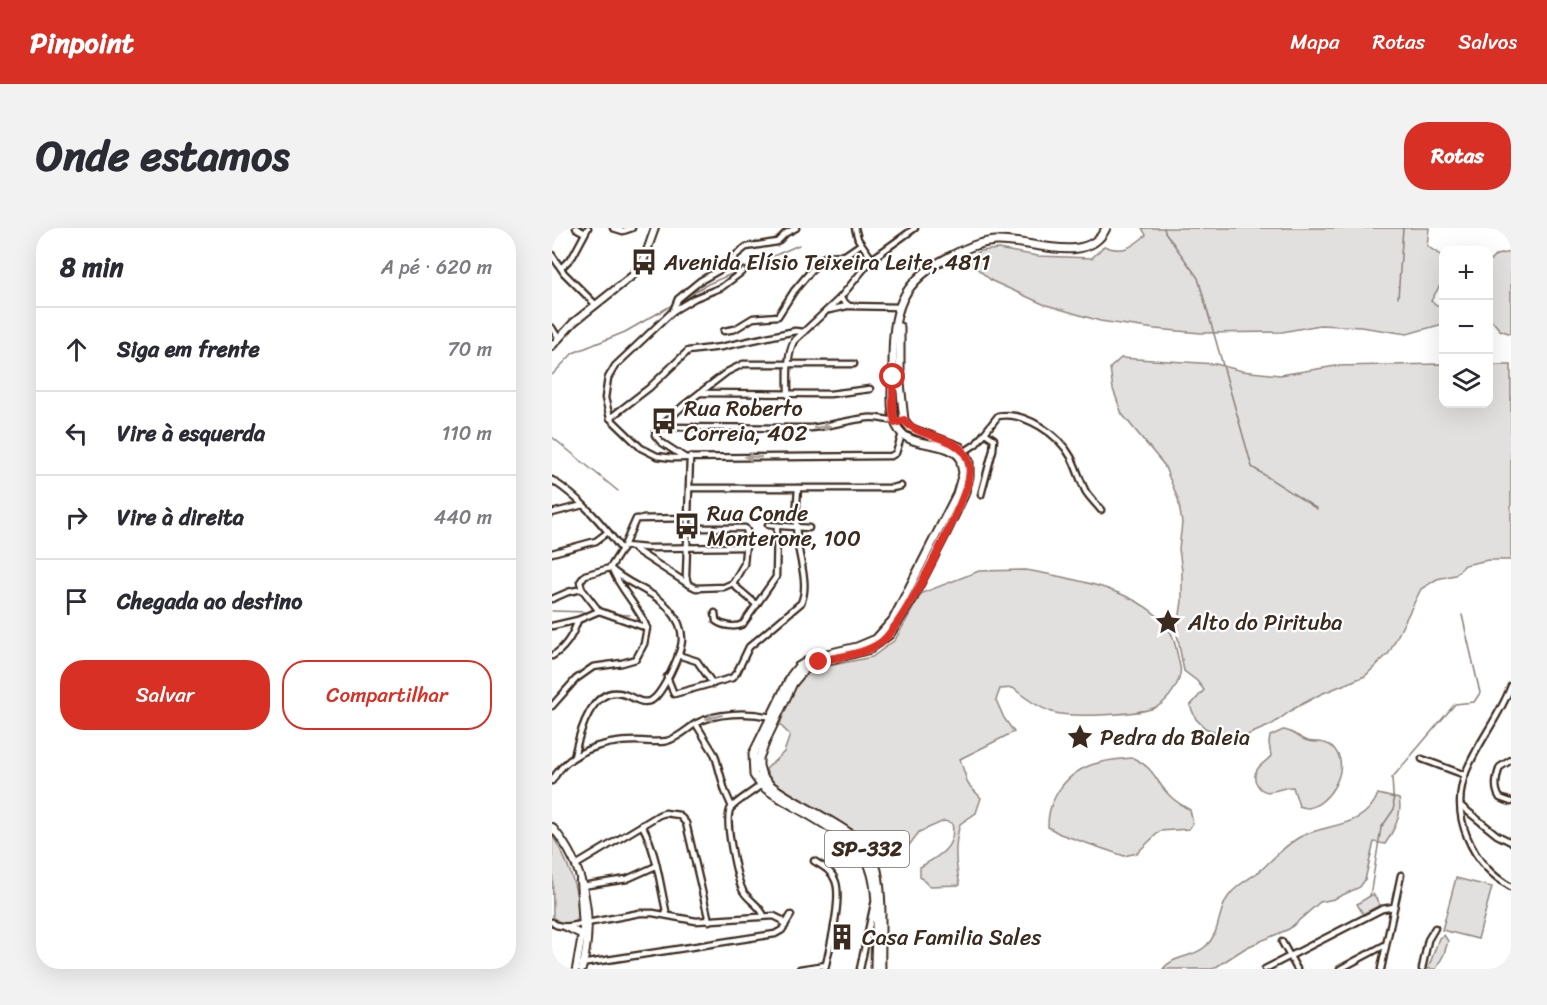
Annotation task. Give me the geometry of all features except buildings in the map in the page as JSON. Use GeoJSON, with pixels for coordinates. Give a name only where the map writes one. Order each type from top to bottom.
{"type":"FeatureCollection","features":[{"type":"Feature","properties":{"kind":"main road"},"geometry":{"type":"LineString","coordinates":[[552,345],[574,322],[632,276],[644,259],[655,228]]}},
{"type":"Feature","properties":{"kind":"main road"},"geometry":{"type":"LineString","coordinates":[[774,718],[791,676],[803,663],[814,657],[866,644],[885,631],[903,603],[953,502],[963,473],[960,457],[946,447],[916,441],[902,434],[895,423],[893,348],[897,314],[909,287],[920,275],[940,262],[977,244],[1011,241],[1056,248],[1081,248],[1098,240],[1106,228]]}},
{"type":"Feature","properties":{"kind":"main road"},"geometry":{"type":"LineString","coordinates":[[900,307],[900,380],[904,420],[910,428],[928,436]]}},
{"type":"Feature","properties":{"kind":"main road"},"geometry":{"type":"LineString","coordinates":[[753,768],[755,748],[803,671],[819,662],[870,649],[890,634],[897,625],[964,495],[970,467],[964,452],[953,444],[928,436],[910,431],[902,434]]}},
{"type":"Feature","properties":{"kind":"main road"},"geometry":{"type":"LineString","coordinates":[[763,783],[759,766],[760,756],[778,726],[779,723],[774,718]]}},
{"type":"Feature","properties":{"kind":"main road","name":"SP-332"},"geometry":{"type":"LineString","coordinates":[[753,768],[754,775],[763,783],[847,840],[871,869],[875,901],[872,919],[875,969]]}},
{"type":"Feature","properties":{"kind":"main road","name":"SP-332"},"geometry":{"type":"LineString","coordinates":[[763,783],[849,832],[868,851],[877,867],[879,885],[881,969]]}},
{"type":"Feature","properties":{"kind":"main road"},"geometry":{"type":"LineString","coordinates":[[552,827],[563,841],[576,865],[581,884],[588,940],[580,967]]}},
{"type":"Feature","properties":{"kind":"main road"},"geometry":{"type":"LineString","coordinates":[[580,967],[586,923]]}},
{"type":"Feature","properties":{"kind":"main road"},"geometry":{"type":"LineString","coordinates":[[567,927],[583,935]]}},
{"type":"Feature","properties":{"kind":"street"},"geometry":{"type":"LineString","coordinates":[[561,268],[573,256],[587,230],[576,228]]}},
{"type":"Feature","properties":{"kind":"street"},"geometry":{"type":"LineString","coordinates":[[613,228],[623,231],[632,228]]}},
{"type":"Feature","properties":{"kind":"street"},"geometry":{"type":"LineString","coordinates":[[673,311],[678,299],[700,281],[730,264],[746,247],[777,242],[786,233],[796,228]]}},
{"type":"Feature","properties":{"kind":"street"},"geometry":{"type":"LineString","coordinates":[[855,228],[861,244],[872,259]]}},
{"type":"Feature","properties":{"kind":"street"},"geometry":{"type":"LineString","coordinates":[[788,395],[791,345],[840,298],[872,259],[915,228]]}},
{"type":"Feature","properties":{"kind":"street"},"geometry":{"type":"LineString","coordinates":[[724,331],[735,329],[753,318],[778,316],[794,291],[821,259],[826,256],[845,255],[861,244]]}},
{"type":"Feature","properties":{"kind":"street"},"geometry":{"type":"LineString","coordinates":[[552,255],[561,268],[596,305]]}},
{"type":"Feature","properties":{"kind":"street"},"geometry":{"type":"LineString","coordinates":[[743,271],[722,287],[695,298],[673,311],[611,371],[605,388],[610,418],[629,438],[648,452],[664,457],[891,456],[896,453],[902,434]]}},
{"type":"Feature","properties":{"kind":"street"},"geometry":{"type":"LineString","coordinates":[[840,298],[849,306]]}},
{"type":"Feature","properties":{"kind":"street"},"geometry":{"type":"LineString","coordinates":[[828,310],[849,306],[900,307]]}},
{"type":"Feature","properties":{"kind":"street"},"geometry":{"type":"LineString","coordinates":[[552,328],[559,339]]}},
{"type":"Feature","properties":{"kind":"street"},"geometry":{"type":"LineString","coordinates":[[610,418],[649,388],[688,351],[721,347],[795,331],[804,332]]}},
{"type":"Feature","properties":{"kind":"street"},"geometry":{"type":"LineString","coordinates":[[684,457],[657,438],[655,435],[659,427],[736,366],[789,362],[854,364]]}},
{"type":"Feature","properties":{"kind":"street"},"geometry":{"type":"LineString","coordinates":[[700,393],[788,395],[830,394],[870,389]]}},
{"type":"Feature","properties":{"kind":"street"},"geometry":{"type":"LineString","coordinates":[[964,452],[976,444],[998,416],[1006,415],[1045,428],[1070,456],[1087,493],[1101,510]]}},
{"type":"Feature","properties":{"kind":"street"},"geometry":{"type":"LineString","coordinates":[[659,427],[811,428],[828,427],[870,417],[895,423],[904,420]]}},
{"type":"Feature","properties":{"kind":"street"},"geometry":{"type":"LineString","coordinates":[[981,495],[994,439],[985,433]]}},
{"type":"Feature","properties":{"kind":"street"},"geometry":{"type":"LineString","coordinates":[[688,584],[686,576],[690,457]]}},
{"type":"Feature","properties":{"kind":"street"},"geometry":{"type":"LineString","coordinates":[[552,480],[596,516],[623,548]]}},
{"type":"Feature","properties":{"kind":"street"},"geometry":{"type":"LineString","coordinates":[[690,489],[892,488],[902,486]]}},
{"type":"Feature","properties":{"kind":"street"},"geometry":{"type":"LineString","coordinates":[[667,676],[674,694],[732,678],[749,647],[802,600],[803,576],[796,528],[798,488]]}},
{"type":"Feature","properties":{"kind":"street"},"geometry":{"type":"LineString","coordinates":[[552,513],[583,505]]}},
{"type":"Feature","properties":{"kind":"street"},"geometry":{"type":"LineString","coordinates":[[612,569],[636,519],[689,518]]}},
{"type":"Feature","properties":{"kind":"street"},"geometry":{"type":"LineString","coordinates":[[768,525],[809,528]]}},
{"type":"Feature","properties":{"kind":"street"},"geometry":{"type":"LineString","coordinates":[[715,613],[718,623],[740,626],[776,577],[777,526]]}},
{"type":"Feature","properties":{"kind":"street"},"geometry":{"type":"LineString","coordinates":[[632,547],[696,588],[724,587],[733,583],[744,564],[747,531],[744,527],[688,528]]}},
{"type":"Feature","properties":{"kind":"street"},"geometry":{"type":"LineString","coordinates":[[552,553],[596,541],[608,532]]}},
{"type":"Feature","properties":{"kind":"street"},"geometry":{"type":"LineString","coordinates":[[623,548],[746,547]]}},
{"type":"Feature","properties":{"kind":"street"},"geometry":{"type":"LineString","coordinates":[[552,706],[576,679],[593,667],[622,663],[636,658],[644,644],[647,628],[612,569]]}},
{"type":"Feature","properties":{"kind":"street"},"geometry":{"type":"LineString","coordinates":[[574,757],[579,736],[593,705],[603,698],[619,693],[646,702],[654,699],[678,655],[682,639],[681,631],[671,611],[664,603],[612,569],[585,575],[580,582],[582,589],[599,611],[647,628]]}},
{"type":"Feature","properties":{"kind":"street"},"geometry":{"type":"LineString","coordinates":[[733,583],[756,604]]}},
{"type":"Feature","properties":{"kind":"street"},"geometry":{"type":"LineString","coordinates":[[552,599],[582,589]]}},
{"type":"Feature","properties":{"kind":"street"},"geometry":{"type":"LineString","coordinates":[[552,626],[578,620],[599,611]]}},
{"type":"Feature","properties":{"kind":"street"},"geometry":{"type":"LineString","coordinates":[[552,656],[562,650],[578,620]]}},
{"type":"Feature","properties":{"kind":"street"},"geometry":{"type":"LineString","coordinates":[[678,655],[697,661],[713,684]]}},
{"type":"Feature","properties":{"kind":"street"},"geometry":{"type":"LineString","coordinates":[[1511,688],[1465,775],[1461,806],[1463,823],[1470,844],[1480,862],[1496,877],[1511,886]]}},
{"type":"Feature","properties":{"kind":"street"},"geometry":{"type":"LineString","coordinates":[[552,781],[554,774],[574,757],[611,742],[668,741],[696,724],[720,715],[774,718]]}},
{"type":"Feature","properties":{"kind":"street"},"geometry":{"type":"LineString","coordinates":[[696,724],[715,755],[732,808]]}},
{"type":"Feature","properties":{"kind":"street"},"geometry":{"type":"LineString","coordinates":[[1422,759],[1465,775]]}},
{"type":"Feature","properties":{"kind":"street"},"geometry":{"type":"LineString","coordinates":[[1511,760],[1500,767],[1496,784],[1496,791],[1500,798],[1511,802]]}},
{"type":"Feature","properties":{"kind":"street"},"geometry":{"type":"LineString","coordinates":[[751,793],[754,787],[753,768]]}},
{"type":"Feature","properties":{"kind":"street"},"geometry":{"type":"LineString","coordinates":[[763,783],[732,808],[728,818],[742,887],[764,916]]}},
{"type":"Feature","properties":{"kind":"street"},"geometry":{"type":"LineString","coordinates":[[1461,806],[1497,835],[1511,842]]}},
{"type":"Feature","properties":{"kind":"street"},"geometry":{"type":"LineString","coordinates":[[576,865],[665,813],[676,813],[686,823],[709,921]]}},
{"type":"Feature","properties":{"kind":"street"},"geometry":{"type":"LineString","coordinates":[[1463,823],[1475,816]]}},
{"type":"Feature","properties":{"kind":"street"},"geometry":{"type":"LineString","coordinates":[[642,825],[649,839],[667,915]]}},
{"type":"Feature","properties":{"kind":"street"},"geometry":{"type":"LineString","coordinates":[[800,969],[826,967],[835,917],[836,880],[814,861]]}},
{"type":"Feature","properties":{"kind":"street"},"geometry":{"type":"LineString","coordinates":[[581,884],[627,879],[656,866]]}},
{"type":"Feature","properties":{"kind":"street"},"geometry":{"type":"LineString","coordinates":[[1381,969],[1401,875]]}},
{"type":"Feature","properties":{"kind":"street"},"geometry":{"type":"LineString","coordinates":[[1266,969],[1382,909],[1394,907]]}},
{"type":"Feature","properties":{"kind":"street"},"geometry":{"type":"LineString","coordinates":[[552,922],[555,925],[567,927],[640,913],[667,915],[684,920],[709,921],[764,916],[780,918],[785,926]]}},
{"type":"Feature","properties":{"kind":"street"},"geometry":{"type":"LineString","coordinates":[[580,967],[775,934],[782,930],[791,915]]}},
{"type":"Feature","properties":{"kind":"street"},"geometry":{"type":"LineString","coordinates":[[860,969],[872,919]]}},
{"type":"Feature","properties":{"kind":"street"},"geometry":{"type":"LineString","coordinates":[[1422,969],[1428,940],[1435,928]]}},
{"type":"Feature","properties":{"kind":"street"},"geometry":{"type":"LineString","coordinates":[[1282,942],[1297,969]]}},
{"type":"Feature","properties":{"kind":"street"},"geometry":{"type":"LineString","coordinates":[[1340,969],[1385,945]]}},
{"type":"Feature","properties":{"kind":"shaded area"},"geometry":{"type":"Polygon","coordinates":[[[1142,228],[1429,228],[1427,246],[1439,254],[1439,287],[1431,301],[1439,306],[1439,325],[1407,334],[1361,327],[1320,325],[1282,332],[1201,333],[1155,329],[1100,321],[1043,304],[992,281],[967,260],[980,251],[998,249],[1038,256],[1092,258],[1104,246],[1117,249],[1127,248],[1146,235],[1142,228]]]}},
{"type":"Feature","properties":{"kind":"shaded area"},"geometry":{"type":"Polygon","coordinates":[[[1511,252],[1511,334],[1500,330],[1493,322],[1493,258],[1496,255],[1511,252]]]}},
{"type":"Feature","properties":{"kind":"shaded area"},"geometry":{"type":"Polygon","coordinates":[[[1121,358],[1216,364],[1242,371],[1280,375],[1336,366],[1439,364],[1439,408],[1493,408],[1493,365],[1511,365],[1511,560],[1488,560],[1465,565],[1455,575],[1437,579],[1421,589],[1389,653],[1365,676],[1321,694],[1295,708],[1271,725],[1245,736],[1224,735],[1205,728],[1196,719],[1190,706],[1204,690],[1184,671],[1177,634],[1182,601],[1179,549],[1182,523],[1178,499],[1164,465],[1122,414],[1113,389],[1110,368],[1121,358]]]}},
{"type":"Feature","properties":{"kind":"shaded area"},"geometry":{"type":"Polygon","coordinates":[[[1026,570],[1105,588],[1143,605],[1158,617],[1172,635],[1180,666],[1179,678],[1170,696],[1156,707],[1104,715],[1052,712],[1031,702],[1013,688],[1000,689],[996,700],[1004,718],[1014,732],[960,759],[968,784],[981,798],[976,813],[960,824],[958,832],[956,854],[960,885],[929,886],[920,877],[920,867],[945,851],[949,845],[953,832],[952,823],[944,821],[919,832],[904,852],[885,843],[866,840],[770,783],[766,769],[784,752],[790,735],[780,725],[788,698],[802,676],[814,669],[872,657],[895,640],[922,593],[979,571],[1026,570]]]}},
{"type":"Feature","properties":{"kind":"shaded area"},"geometry":{"type":"Polygon","coordinates":[[[1283,730],[1308,741],[1333,747],[1340,760],[1335,786],[1323,801],[1315,806],[1308,808],[1299,806],[1293,787],[1269,792],[1260,789],[1256,782],[1256,772],[1271,756],[1270,736],[1283,730]]]}},
{"type":"Feature","properties":{"kind":"shaded area"},"geometry":{"type":"Polygon","coordinates":[[[1133,758],[1151,771],[1172,798],[1190,810],[1193,823],[1189,829],[1160,831],[1137,853],[1124,856],[1060,834],[1048,827],[1048,818],[1054,799],[1071,777],[1088,766],[1109,760],[1133,758]]]}},
{"type":"Feature","properties":{"kind":"shaded area"},"geometry":{"type":"Polygon","coordinates":[[[1378,794],[1399,799],[1400,811],[1385,844],[1374,842],[1365,880],[1360,887],[1334,899],[1320,902],[1289,929],[1247,947],[1213,969],[1163,969],[1172,961],[1196,953],[1206,946],[1214,935],[1222,909],[1231,893],[1260,871],[1288,845],[1309,833],[1354,820],[1372,806],[1378,794]]]}},
{"type":"Feature","properties":{"kind":"shaded area"},"geometry":{"type":"Polygon","coordinates":[[[552,835],[563,854],[577,894],[580,916],[573,922],[560,923],[553,917],[552,835]]]}},
{"type":"Feature","properties":{"kind":"shaded area"},"geometry":{"type":"Polygon","coordinates":[[[1456,878],[1492,887],[1478,939],[1442,930],[1456,878]]]}},
{"type":"Feature","properties":{"kind":"shaded area"},"geometry":{"type":"Polygon","coordinates":[[[1373,894],[1380,905],[1363,914],[1357,904],[1373,894]]]}},
{"type":"Feature","properties":{"kind":"shaded area"},"geometry":{"type":"Polygon","coordinates":[[[1444,935],[1448,941],[1444,954],[1436,969],[1428,969],[1439,938],[1444,935]]]}},
{"type":"Feature","properties":{"kind":"waterway"},"geometry":{"type":"LineString","coordinates":[[1164,228],[1198,278],[1252,467],[1317,509]]}},
{"type":"Feature","properties":{"kind":"waterway"},"geometry":{"type":"LineString","coordinates":[[1398,298],[1403,228]]}},
{"type":"Feature","properties":{"kind":"waterway"},"geometry":{"type":"LineString","coordinates":[[680,300],[708,284],[799,245]]}},
{"type":"Feature","properties":{"kind":"waterway"},"geometry":{"type":"LineString","coordinates":[[552,375],[573,353],[625,332],[674,304]]}},
{"type":"Feature","properties":{"kind":"waterway"},"geometry":{"type":"LineString","coordinates":[[552,437],[618,491]]}},
{"type":"Feature","properties":{"kind":"waterway"},"geometry":{"type":"LineString","coordinates":[[552,611],[590,612]]}},
{"type":"Feature","properties":{"kind":"waterway"},"geometry":{"type":"LineString","coordinates":[[613,614],[630,615]]}},
{"type":"Feature","properties":{"kind":"waterway"},"geometry":{"type":"LineString","coordinates":[[1370,896],[1381,828],[1394,809],[1392,778],[1455,704],[1474,702],[1480,693],[1462,615]]}},
{"type":"Feature","properties":{"kind":"place","name":"Avenida Elísio Teixeira Leite, 4811"},"geometry":{"type":"Point","coordinates":[644,262]}},
{"type":"Feature","properties":{"kind":"place","name":"Rua Roberto Correia, 402"},"geometry":{"type":"Point","coordinates":[664,421]}},
{"type":"Feature","properties":{"kind":"place","name":"Rua Conde Monterone, 100"},"geometry":{"type":"Point","coordinates":[687,526]}},
{"type":"Feature","properties":{"kind":"place","name":"Alto do Pirituba"},"geometry":{"type":"Point","coordinates":[1168,622]}},
{"type":"Feature","properties":{"kind":"place","name":"Pedra da Baleia"},"geometry":{"type":"Point","coordinates":[1080,737]}},
{"type":"Feature","properties":{"kind":"place","name":"Casa Familia Sales"},"geometry":{"type":"Point","coordinates":[842,937]}},
{"type":"Feature","properties":{"kind":"route"},"geometry":{"type":"LineString","coordinates":[[819,662],[870,649],[890,634],[911,601],[946,533],[964,495],[969,477],[969,461],[960,447],[910,428],[904,420],[895,423],[893,377]]}}]}
